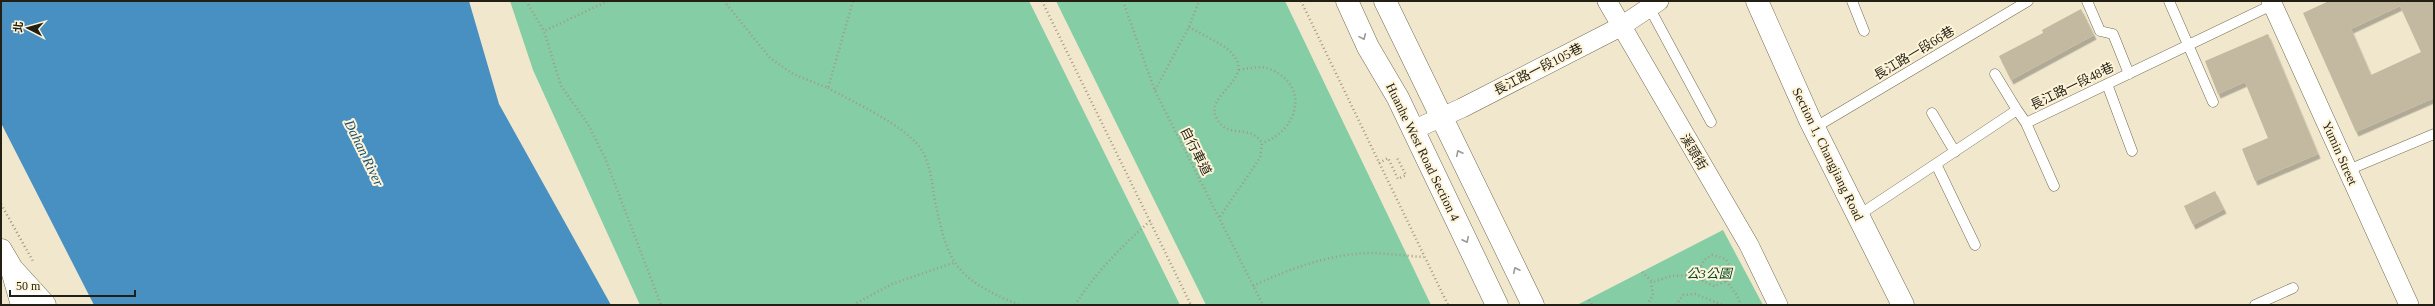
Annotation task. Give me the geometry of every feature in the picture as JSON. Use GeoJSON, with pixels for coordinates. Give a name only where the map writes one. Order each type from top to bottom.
{"type":"FeatureCollection","features":[{"type":"Feature","properties":{"kind":"street","name":"Huanhe West Road Section 4"},"geometry":{"type":"LineString","coordinates":[[1347,1],[1368,47],[1398,98],[1497,305]]}},
{"type":"Feature","properties":{"kind":"street"},"geometry":{"type":"LineString","coordinates":[[1385,1],[1532,305]]}},
{"type":"Feature","properties":{"kind":"street","name":"溪頭街"},"geometry":{"type":"LineString","coordinates":[[1607,1],[1620,27],[1749,245],[1778,305]]}},
{"type":"Feature","properties":{"kind":"street","name":"Section 1, Changjiang Road"},"geometry":{"type":"LineString","coordinates":[[1757,1],[1814,128],[1903,305]]}},
{"type":"Feature","properties":{"kind":"street","name":"Yumin Street"},"geometry":{"type":"LineString","coordinates":[[2275,2],[2409,305]]}},
{"type":"Feature","properties":{"kind":"street","name":"長江路一段105巷"},"geometry":{"type":"LineString","coordinates":[[1413,130],[1442,117],[1620,27],[1654,4]]}},
{"type":"Feature","properties":{"kind":"street"},"geometry":{"type":"LineString","coordinates":[[6,258],[22,305]]}},
{"type":"Feature","properties":{"kind":"street"},"geometry":{"type":"LineString","coordinates":[[6,258],[45,305]]}},
{"type":"Feature","properties":{"kind":"lane"},"geometry":{"type":"LineString","coordinates":[[1852,1],[1864,31]]}},
{"type":"Feature","properties":{"kind":"lane","name":"長江路一段66巷"},"geometry":{"type":"LineString","coordinates":[[1814,128],[2028,1]]}},
{"type":"Feature","properties":{"kind":"lane"},"geometry":{"type":"LineString","coordinates":[[2087,1],[2100,31],[2113,34],[2129,74]]}},
{"type":"Feature","properties":{"kind":"lane"},"geometry":{"type":"LineString","coordinates":[[2169,1],[2213,102]]}},
{"type":"Feature","properties":{"kind":"lane","name":"長江路一段48巷"},"geometry":{"type":"LineString","coordinates":[[1859,215],[2017,110],[2026,123],[2275,2]]}},
{"type":"Feature","properties":{"kind":"lane"},"geometry":{"type":"LineString","coordinates":[[1654,4],[1711,122]]}},
{"type":"Feature","properties":{"kind":"lane"},"geometry":{"type":"LineString","coordinates":[[1994,74],[2017,110]]}},
{"type":"Feature","properties":{"kind":"lane"},"geometry":{"type":"LineString","coordinates":[[2107,84],[2132,151]]}},
{"type":"Feature","properties":{"kind":"lane"},"geometry":{"type":"LineString","coordinates":[[1932,113],[1955,152]]}},
{"type":"Feature","properties":{"kind":"lane"},"geometry":{"type":"LineString","coordinates":[[2026,123],[2054,186]]}},
{"type":"Feature","properties":{"kind":"lane"},"geometry":{"type":"LineString","coordinates":[[2348,170],[2434,134]]}},
{"type":"Feature","properties":{"kind":"lane"},"geometry":{"type":"LineString","coordinates":[[1936,164],[1975,245]]}},
{"type":"Feature","properties":{"kind":"lane"},"geometry":{"type":"LineString","coordinates":[[2255,305],[2293,288]]}},
{"type":"Feature","properties":{"kind":"path"},"geometry":{"type":"LineString","coordinates":[[526,1],[544,31],[561,86],[588,124],[605,158],[661,305]]}},
{"type":"Feature","properties":{"kind":"path"},"geometry":{"type":"LineString","coordinates":[[544,31],[608,1]]}},
{"type":"Feature","properties":{"kind":"path"},"geometry":{"type":"LineString","coordinates":[[724,1],[770,58],[793,74],[828,88],[906,134],[923,152],[930,173],[942,238],[953,262],[966,277],[987,291],[1019,305]]}},
{"type":"Feature","properties":{"kind":"path"},"geometry":{"type":"LineString","coordinates":[[828,88],[853,1]]}},
{"type":"Feature","properties":{"kind":"path"},"geometry":{"type":"LineString","coordinates":[[1042,1],[1191,305]]}},
{"type":"Feature","properties":{"kind":"path","name":"自行車道"},"geometry":{"type":"LineString","coordinates":[[1122,1],[1155,90],[1262,305]]}},
{"type":"Feature","properties":{"kind":"path"},"geometry":{"type":"LineString","coordinates":[[1155,90],[1189,27],[1199,1]]}},
{"type":"Feature","properties":{"kind":"path"},"geometry":{"type":"LineString","coordinates":[[1301,1],[1448,305]]}},
{"type":"Feature","properties":{"kind":"path"},"geometry":{"type":"LineString","coordinates":[[1189,27],[1227,49],[1235,58],[1239,70],[1237,79],[1222,94],[1216,105],[1216,118],[1223,127],[1234,132],[1249,132],[1257,135],[1262,143],[1260,158],[1219,218]]}},
{"type":"Feature","properties":{"kind":"path"},"geometry":{"type":"LineString","coordinates":[[1239,70],[1256,67],[1272,70],[1287,80],[1294,93],[1295,111],[1288,128],[1275,139],[1262,143]]}},
{"type":"Feature","properties":{"kind":"path"},"geometry":{"type":"LineString","coordinates":[[1379,163],[1388,158],[1398,179],[1406,175],[1396,156]]}},
{"type":"Feature","properties":{"kind":"path"},"geometry":{"type":"LineString","coordinates":[[1,204],[35,265]]}},
{"type":"Feature","properties":{"kind":"path"},"geometry":{"type":"LineString","coordinates":[[1075,305],[1089,283],[1130,239],[1150,221]]}},
{"type":"Feature","properties":{"kind":"path"},"geometry":{"type":"LineString","coordinates":[[1253,286],[1291,268],[1330,258],[1373,253],[1424,257]]}},
{"type":"Feature","properties":{"kind":"path"},"geometry":{"type":"LineString","coordinates":[[1651,282],[1675,276],[1693,275],[1699,270],[1701,263],[1708,257],[1721,256],[1726,259],[1730,267],[1726,281],[1719,286],[1708,285],[1703,281],[1699,270]]}},
{"type":"Feature","properties":{"kind":"path"},"geometry":{"type":"LineString","coordinates":[[853,305],[892,284],[953,262]]}},
{"type":"Feature","properties":{"kind":"path"},"geometry":{"type":"LineString","coordinates":[[1642,272],[1651,282],[1653,295],[1647,305]]}},
{"type":"Feature","properties":{"kind":"path"},"geometry":{"type":"LineString","coordinates":[[1726,281],[1742,305]]}},
{"type":"Feature","properties":{"kind":"path"},"geometry":{"type":"LineString","coordinates":[[1676,305],[1680,297],[1691,294],[1723,305]]}},
{"type":"Feature","properties":{"kind":"path"},"geometry":{"type":"LineString","coordinates":[[1589,300],[1592,305]]}},
{"type":"Feature","properties":{"kind":"green space"},"geometry":{"type":"Polygon","coordinates":[[[510,1],[1029,1],[1180,305],[640,305],[533,70],[510,1]]]}},
{"type":"Feature","properties":{"kind":"green space"},"geometry":{"type":"Polygon","coordinates":[[[1056,1],[1285,1],[1431,305],[1206,305],[1056,1]]]}},
{"type":"Feature","properties":{"kind":"green space","name":"公3公園"},"geometry":{"type":"Polygon","coordinates":[[[1723,230],[1763,305],[1577,305],[1723,230]]]}},
{"type":"Feature","properties":{"kind":"water","name":"Dahan River"},"geometry":{"type":"Polygon","coordinates":[[[1,1],[469,1],[499,104],[611,305],[94,305],[1,123],[1,1]]]}},
{"type":"Feature","properties":{"kind":"building"},"geometry":{"type":"Polygon","coordinates":[[[2329,1],[2434,1],[2434,98],[2356,132],[2303,13],[2329,1]],[[2400,6],[2351,29],[2371,75],[2421,52],[2400,6]]]}},
{"type":"Feature","properties":{"kind":"building"},"geometry":{"type":"Polygon","coordinates":[[[2081,9],[2094,35],[2011,80],[1999,56],[2043,33],[2042,30],[2081,9]]]}},
{"type":"Feature","properties":{"kind":"building"},"geometry":{"type":"Polygon","coordinates":[[[2268,34],[2318,154],[2255,181],[2242,149],[2268,138],[2245,82],[2218,94],[2205,61],[2268,34]]]}},
{"type":"Feature","properties":{"kind":"building"},"geometry":{"type":"Polygon","coordinates":[[[2215,191],[2224,209],[2193,225],[2184,206],[2215,191]]]}}]}
